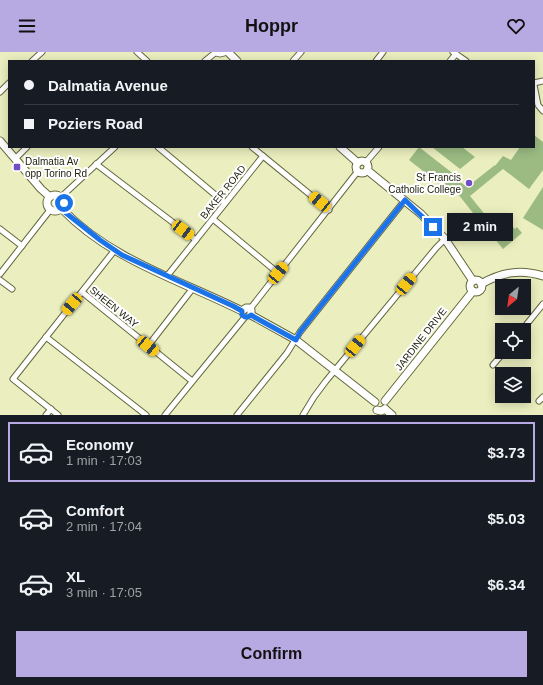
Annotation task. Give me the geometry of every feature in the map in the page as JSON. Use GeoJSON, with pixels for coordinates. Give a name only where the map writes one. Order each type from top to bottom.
{"type":"FeatureCollection","features":[{"type":"Feature","properties":{"kind":"street"},"geometry":{"type":"LineString","coordinates":[[33,60],[42,52]]}},
{"type":"Feature","properties":{"kind":"street"},"geometry":{"type":"LineString","coordinates":[[137,52],[146,60]]}},
{"type":"Feature","properties":{"kind":"street"},"geometry":{"type":"LineString","coordinates":[[206,60],[216,52],[224,52]]}},
{"type":"Feature","properties":{"kind":"street"},"geometry":{"type":"LineString","coordinates":[[228,52],[236,60]]}},
{"type":"Feature","properties":{"kind":"street"},"geometry":{"type":"LineString","coordinates":[[294,60],[301,52]]}},
{"type":"Feature","properties":{"kind":"street"},"geometry":{"type":"LineString","coordinates":[[377,60],[383,52]]}},
{"type":"Feature","properties":{"kind":"street"},"geometry":{"type":"LineString","coordinates":[[456,54],[464,52]]}},
{"type":"Feature","properties":{"kind":"street"},"geometry":{"type":"LineString","coordinates":[[456,54],[465,60]]}},
{"type":"Feature","properties":{"kind":"street"},"geometry":{"type":"LineString","coordinates":[[0,92],[8,84]]}},
{"type":"Feature","properties":{"kind":"street"},"geometry":{"type":"LineString","coordinates":[[535,89],[538,105],[543,111]]}},
{"type":"Feature","properties":{"kind":"street"},"geometry":{"type":"LineString","coordinates":[[0,142],[41,189],[50,197]]}},
{"type":"Feature","properties":{"kind":"street"},"geometry":{"type":"LineString","coordinates":[[15,159],[26,148]]}},
{"type":"Feature","properties":{"kind":"street"},"geometry":{"type":"LineString","coordinates":[[61,197],[114,148]]}},
{"type":"Feature","properties":{"kind":"street"},"geometry":{"type":"LineString","coordinates":[[159,148],[225,203]]}},
{"type":"Feature","properties":{"kind":"street"},"geometry":{"type":"LineString","coordinates":[[253,148],[329,210]]}},
{"type":"Feature","properties":{"kind":"street"},"geometry":{"type":"LineString","coordinates":[[341,148],[358,162],[366,162]]}},
{"type":"Feature","properties":{"kind":"street"},"geometry":{"type":"LineString","coordinates":[[366,162],[378,148]]}},
{"type":"Feature","properties":{"kind":"street","name":"BAKER ROAD"},"geometry":{"type":"LineString","coordinates":[[167,276],[263,156]]}},
{"type":"Feature","properties":{"kind":"street"},"geometry":{"type":"LineString","coordinates":[[358,162],[356,166],[358,172]]}},
{"type":"Feature","properties":{"kind":"street"},"geometry":{"type":"LineString","coordinates":[[366,162],[368,165],[367,170]]}},
{"type":"Feature","properties":{"kind":"street"},"geometry":{"type":"LineString","coordinates":[[96,164],[196,240]]}},
{"type":"Feature","properties":{"kind":"street"},"geometry":{"type":"LineString","coordinates":[[358,172],[364,173],[367,170]]}},
{"type":"Feature","properties":{"kind":"street"},"geometry":{"type":"LineString","coordinates":[[367,170],[421,214],[444,239],[473,281]]}},
{"type":"Feature","properties":{"kind":"street"},"geometry":{"type":"LineString","coordinates":[[165,415],[358,172]]}},
{"type":"Feature","properties":{"kind":"street"},"geometry":{"type":"LineString","coordinates":[[54,195],[61,197],[64,203],[62,209],[56,212],[50,210],[47,203],[50,197],[54,195]]}},
{"type":"Feature","properties":{"kind":"street"},"geometry":{"type":"LineString","coordinates":[[237,415],[287,353],[300,332],[405,200]]}},
{"type":"Feature","properties":{"kind":"street"},"geometry":{"type":"LineString","coordinates":[[62,209],[114,250],[247,313],[296,340],[375,402]]}},
{"type":"Feature","properties":{"kind":"street"},"geometry":{"type":"LineString","coordinates":[[0,274],[50,210]]}},
{"type":"Feature","properties":{"kind":"street"},"geometry":{"type":"LineString","coordinates":[[213,219],[278,273]]}},
{"type":"Feature","properties":{"kind":"street"},"geometry":{"type":"LineString","coordinates":[[0,229],[22,246]]}},
{"type":"Feature","properties":{"kind":"street"},"geometry":{"type":"LineString","coordinates":[[303,415],[314,397],[335,370],[444,239]]}},
{"type":"Feature","properties":{"kind":"street"},"geometry":{"type":"LineString","coordinates":[[58,415],[13,379],[114,250]]}},
{"type":"Feature","properties":{"kind":"street"},"geometry":{"type":"LineString","coordinates":[[481,284],[498,275],[515,272],[533,273],[543,276]]}},
{"type":"Feature","properties":{"kind":"street"},"geometry":{"type":"LineString","coordinates":[[0,280],[12,289]]}},
{"type":"Feature","properties":{"kind":"street"},"geometry":{"type":"LineString","coordinates":[[473,281],[478,280],[481,284]]}},
{"type":"Feature","properties":{"kind":"street"},"geometry":{"type":"LineString","coordinates":[[473,281],[470,286],[473,291],[476,292],[480,290],[482,287],[481,284]]}},
{"type":"Feature","properties":{"kind":"street"},"geometry":{"type":"LineString","coordinates":[[148,346],[193,288]]}},
{"type":"Feature","properties":{"kind":"street","name":"JARDINE DRIVE"},"geometry":{"type":"LineString","coordinates":[[385,401],[473,291]]}},
{"type":"Feature","properties":{"kind":"street","name":"SHEEN WAY"},"geometry":{"type":"LineString","coordinates":[[82,292],[192,381]]}},
{"type":"Feature","properties":{"kind":"street"},"geometry":{"type":"LineString","coordinates":[[528,323],[543,304]]}},
{"type":"Feature","properties":{"kind":"street"},"geometry":{"type":"LineString","coordinates":[[46,337],[146,415]]}},
{"type":"Feature","properties":{"kind":"street"},"geometry":{"type":"LineString","coordinates":[[493,365],[498,359]]}},
{"type":"Feature","properties":{"kind":"street"},"geometry":{"type":"LineString","coordinates":[[375,402],[381,399],[385,401],[387,405],[385,409]]}},
{"type":"Feature","properties":{"kind":"street"},"geometry":{"type":"LineString","coordinates":[[375,402],[375,413],[385,409]]}},
{"type":"Feature","properties":{"kind":"street"},"geometry":{"type":"LineString","coordinates":[[46,415],[51,409]]}},
{"type":"Feature","properties":{"kind":"street"},"geometry":{"type":"LineString","coordinates":[[385,409],[392,415]]}},
{"type":"Feature","properties":{"kind":"building"},"geometry":{"type":"Polygon","coordinates":[[[535,136],[543,142],[543,170],[529,189],[503,169],[470,196],[495,227],[488,232],[458,194],[459,193],[453,188],[450,192],[409,160],[418,148],[420,148],[460,179],[459,181],[467,187],[495,166],[503,156],[511,160],[519,148],[535,148],[535,136]]]}},
{"type":"Feature","properties":{"kind":"building"},"geometry":{"type":"Polygon","coordinates":[[[433,148],[463,148],[475,157],[460,169],[433,148]]]}},
{"type":"Feature","properties":{"kind":"building"},"geometry":{"type":"Polygon","coordinates":[[[543,187],[543,230],[523,218],[543,187]]]}},
{"type":"Feature","properties":{"kind":"building"},"geometry":{"type":"Polygon","coordinates":[[[512,226],[515,229],[517,227],[522,233],[503,249],[495,239],[512,226]]]}},
{"type":"Feature","properties":{"kind":"place","name":"Dalmatia Av opp Torino Rd"},"geometry":{"type":"Point","coordinates":[17,167]}},
{"type":"Feature","properties":{"kind":"place","name":"St Francis Catholic College"},"geometry":{"type":"Point","coordinates":[469,183]}},
{"type":"Feature","properties":{"kind":"route"},"geometry":{"type":"LineString","coordinates":[[64,203],[62,209],[66,213],[122,255],[233,306],[242,311],[243,316],[248,317],[251,315],[296,340],[300,332],[405,200],[433,227]]}}]}
